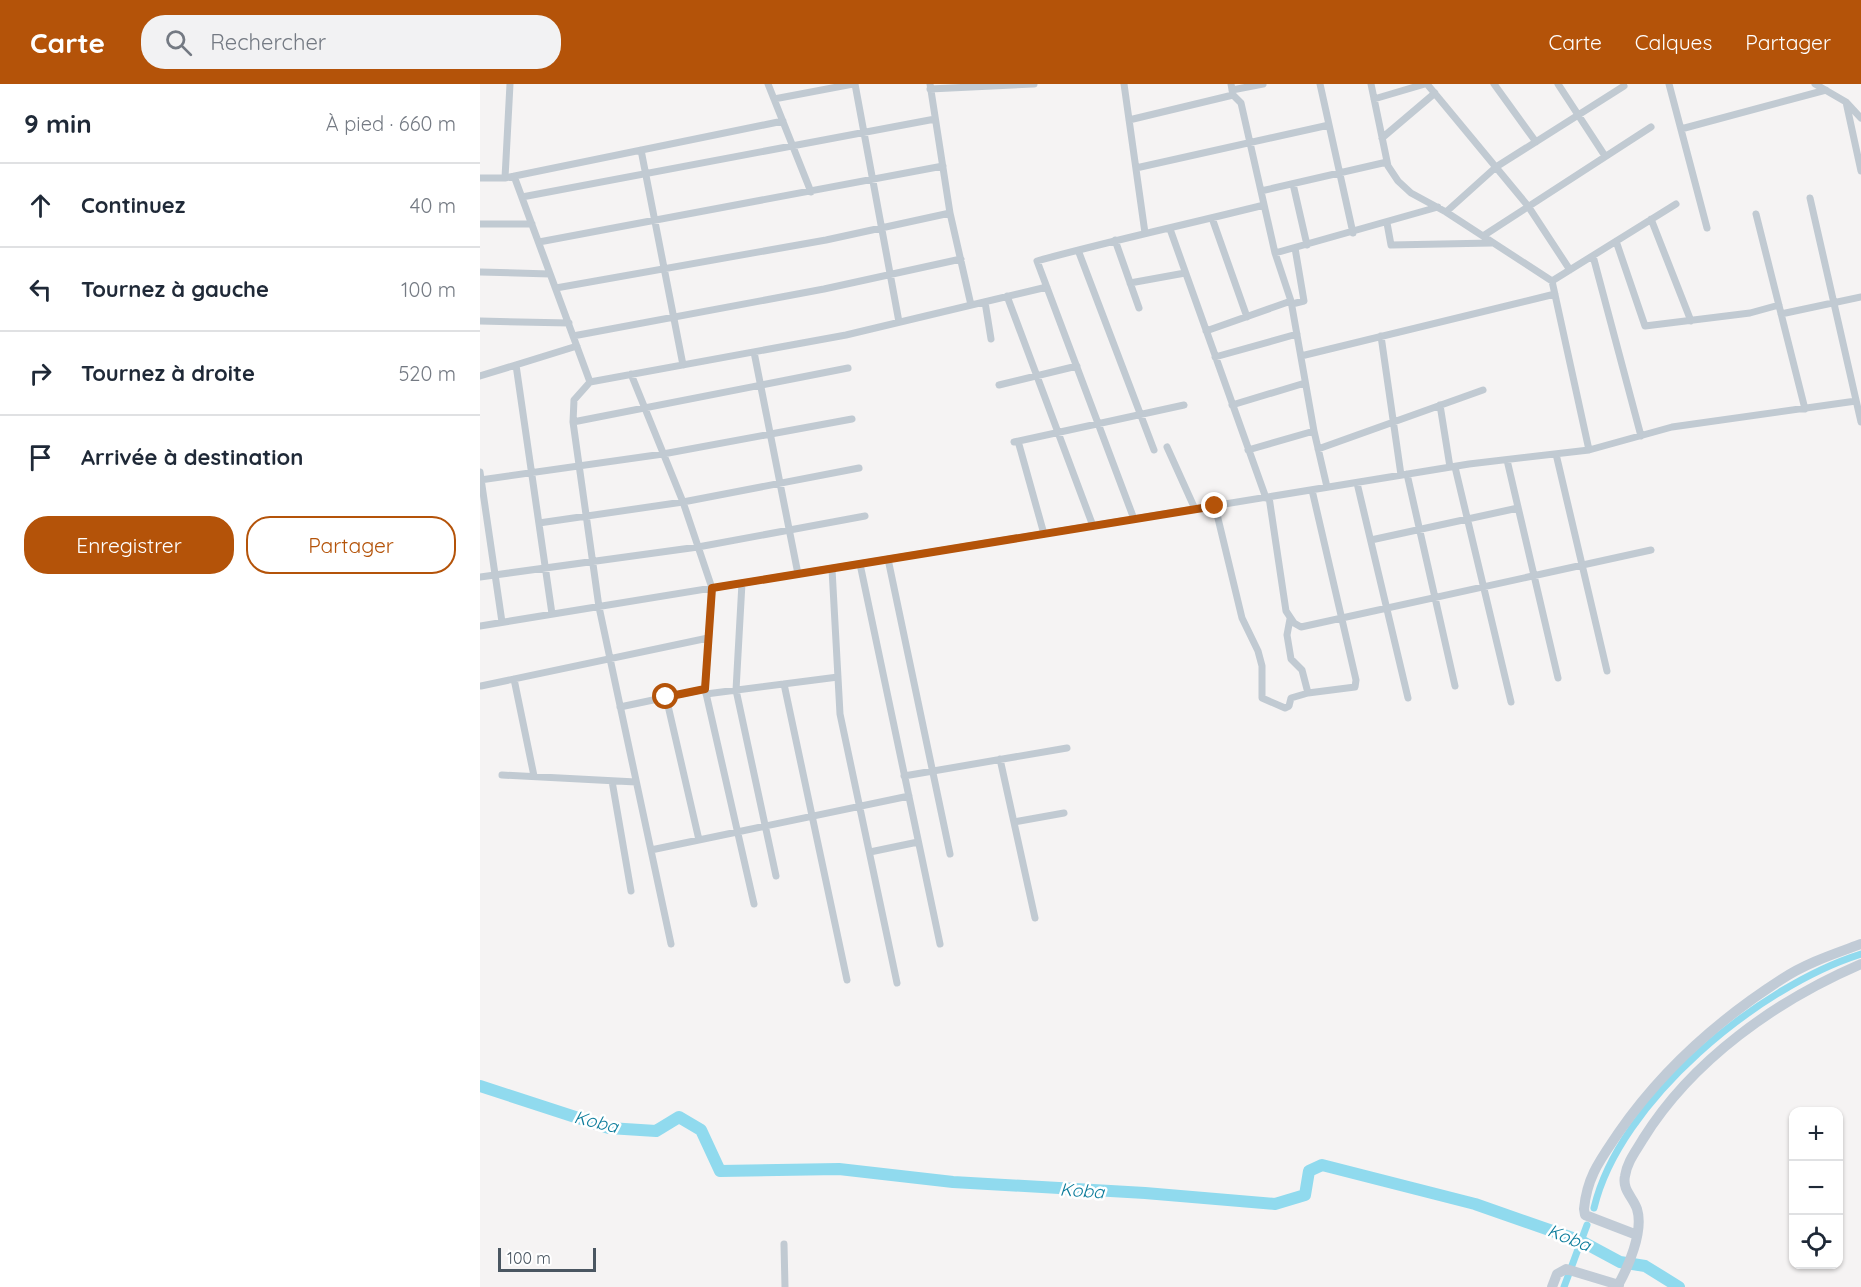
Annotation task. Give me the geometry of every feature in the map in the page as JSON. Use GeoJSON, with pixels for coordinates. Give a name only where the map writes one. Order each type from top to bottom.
{"type":"FeatureCollection","features":[{"type":"Feature","properties":{"kind":"street"},"geometry":{"type":"LineString","coordinates":[[504,178],[510,84]]}},
{"type":"Feature","properties":{"kind":"street"},"geometry":{"type":"LineString","coordinates":[[768,84],[811,192]]}},
{"type":"Feature","properties":{"kind":"street"},"geometry":{"type":"LineString","coordinates":[[774,99],[854,84],[899,322]]}},
{"type":"Feature","properties":{"kind":"street"},"geometry":{"type":"LineString","coordinates":[[971,305],[950,213],[930,87],[1032,84]]}},
{"type":"Feature","properties":{"kind":"street"},"geometry":{"type":"LineString","coordinates":[[1124,84],[1145,233]]}},
{"type":"Feature","properties":{"kind":"street"},"geometry":{"type":"LineString","coordinates":[[1129,120],[1232,90],[1263,84]]}},
{"type":"Feature","properties":{"kind":"street"},"geometry":{"type":"LineString","coordinates":[[1320,84],[1353,233]]}},
{"type":"Feature","properties":{"kind":"street"},"geometry":{"type":"LineString","coordinates":[[1371,84],[1387,162],[1398,181],[1411,193],[1438,207],[1552,281],[1589,450]]}},
{"type":"Feature","properties":{"kind":"street"},"geometry":{"type":"LineString","coordinates":[[1374,99],[1426,84],[1528,206],[1570,270]]}},
{"type":"Feature","properties":{"kind":"street"},"geometry":{"type":"LineString","coordinates":[[1494,84],[1536,142]]}},
{"type":"Feature","properties":{"kind":"street"},"geometry":{"type":"LineString","coordinates":[[1558,84],[1605,156]]}},
{"type":"Feature","properties":{"kind":"street"},"geometry":{"type":"LineString","coordinates":[[1669,84],[1707,228]]}},
{"type":"Feature","properties":{"kind":"street"},"geometry":{"type":"LineString","coordinates":[[1815,84],[1846,102],[1861,118]]}},
{"type":"Feature","properties":{"kind":"street"},"geometry":{"type":"LineString","coordinates":[[1446,212],[1496,167],[1624,86]]}},
{"type":"Feature","properties":{"kind":"street"},"geometry":{"type":"LineString","coordinates":[[1232,90],[1241,103],[1275,253],[1291,303],[1314,431],[1327,488]]}},
{"type":"Feature","properties":{"kind":"street"},"geometry":{"type":"LineString","coordinates":[[1680,129],[1826,90]]}},
{"type":"Feature","properties":{"kind":"street"},"geometry":{"type":"LineString","coordinates":[[1382,138],[1435,93]]}},
{"type":"Feature","properties":{"kind":"street"},"geometry":{"type":"LineString","coordinates":[[1846,102],[1861,171]]}},
{"type":"Feature","properties":{"kind":"street"},"geometry":{"type":"LineString","coordinates":[[522,197],[935,118]]}},
{"type":"Feature","properties":{"kind":"street"},"geometry":{"type":"LineString","coordinates":[[480,178],[504,178],[783,121]]}},
{"type":"Feature","properties":{"kind":"street"},"geometry":{"type":"LineString","coordinates":[[1136,168],[1329,125]]}},
{"type":"Feature","properties":{"kind":"street"},"geometry":{"type":"LineString","coordinates":[[1483,236],[1651,127]]}},
{"type":"Feature","properties":{"kind":"street"},"geometry":{"type":"LineString","coordinates":[[641,150],[683,365]]}},
{"type":"Feature","properties":{"kind":"street"},"geometry":{"type":"LineString","coordinates":[[1261,191],[1387,162]]}},
{"type":"Feature","properties":{"kind":"street"},"geometry":{"type":"LineString","coordinates":[[539,242],[942,166]]}},
{"type":"Feature","properties":{"kind":"street"},"geometry":{"type":"LineString","coordinates":[[514,176],[590,382]]}},
{"type":"Feature","properties":{"kind":"street"},"geometry":{"type":"LineString","coordinates":[[1293,184],[1307,245]]}},
{"type":"Feature","properties":{"kind":"street"},"geometry":{"type":"LineString","coordinates":[[1810,198],[1861,422]]}},
{"type":"Feature","properties":{"kind":"street"},"geometry":{"type":"LineString","coordinates":[[1552,281],[1676,204]]}},
{"type":"Feature","properties":{"kind":"street"},"geometry":{"type":"LineString","coordinates":[[1134,519],[1037,261],[1114,240],[1170,229],[1264,205]]}},
{"type":"Feature","properties":{"kind":"street"},"geometry":{"type":"LineString","coordinates":[[1275,253],[1353,233],[1438,207]]}},
{"type":"Feature","properties":{"kind":"street"},"geometry":{"type":"LineString","coordinates":[[556,288],[950,213]]}},
{"type":"Feature","properties":{"kind":"street"},"geometry":{"type":"LineString","coordinates":[[1756,214],[1805,409]]}},
{"type":"Feature","properties":{"kind":"street"},"geometry":{"type":"LineString","coordinates":[[1212,218],[1246,317]]}},
{"type":"Feature","properties":{"kind":"street"},"geometry":{"type":"LineString","coordinates":[[1651,219],[1691,321]]}},
{"type":"Feature","properties":{"kind":"street"},"geometry":{"type":"LineString","coordinates":[[1387,223],[1391,246],[1494,243]]}},
{"type":"Feature","properties":{"kind":"street"},"geometry":{"type":"LineString","coordinates":[[480,224],[532,224]]}},
{"type":"Feature","properties":{"kind":"street"},"geometry":{"type":"LineString","coordinates":[[1170,229],[1248,450],[1267,497],[1286,611],[1290,619],[1301,627],[1651,550]]}},
{"type":"Feature","properties":{"kind":"street"},"geometry":{"type":"LineString","coordinates":[[1114,240],[1139,308]]}},
{"type":"Feature","properties":{"kind":"street"},"geometry":{"type":"LineString","coordinates":[[1616,241],[1645,326],[1750,313],[1779,305]]}},
{"type":"Feature","properties":{"kind":"street"},"geometry":{"type":"LineString","coordinates":[[1206,331],[1291,303],[1304,301],[1295,248]]}},
{"type":"Feature","properties":{"kind":"street"},"geometry":{"type":"LineString","coordinates":[[1078,250],[1154,450]]}},
{"type":"Feature","properties":{"kind":"street"},"geometry":{"type":"LineString","coordinates":[[1593,256],[1641,436]]}},
{"type":"Feature","properties":{"kind":"street"},"geometry":{"type":"LineString","coordinates":[[573,336],[890,275],[960,259]]}},
{"type":"Feature","properties":{"kind":"street"},"geometry":{"type":"LineString","coordinates":[[480,272],[550,274]]}},
{"type":"Feature","properties":{"kind":"street"},"geometry":{"type":"LineString","coordinates":[[1130,283],[1185,273]]}},
{"type":"Feature","properties":{"kind":"street"},"geometry":{"type":"LineString","coordinates":[[671,944],[598,607],[573,422],[574,400],[590,382],[754,352],[899,322],[1047,287]]}},
{"type":"Feature","properties":{"kind":"street"},"geometry":{"type":"LineString","coordinates":[[1301,356],[1555,294]]}},
{"type":"Feature","properties":{"kind":"street"},"geometry":{"type":"LineString","coordinates":[[1007,296],[1092,526]]}},
{"type":"Feature","properties":{"kind":"street"},"geometry":{"type":"LineString","coordinates":[[1781,314],[1861,297]]}},
{"type":"Feature","properties":{"kind":"street"},"geometry":{"type":"LineString","coordinates":[[985,302],[991,339]]}},
{"type":"Feature","properties":{"kind":"street"},"geometry":{"type":"LineString","coordinates":[[480,321],[569,323]]}},
{"type":"Feature","properties":{"kind":"street"},"geometry":{"type":"LineString","coordinates":[[1215,357],[1297,334]]}},
{"type":"Feature","properties":{"kind":"street"},"geometry":{"type":"LineString","coordinates":[[1381,336],[1404,475],[1455,686]]}},
{"type":"Feature","properties":{"kind":"street"},"geometry":{"type":"LineString","coordinates":[[480,376],[577,346]]}},
{"type":"Feature","properties":{"kind":"street"},"geometry":{"type":"LineString","coordinates":[[754,352],[798,574]]}},
{"type":"Feature","properties":{"kind":"street"},"geometry":{"type":"LineString","coordinates":[[516,365],[552,614]]}},
{"type":"Feature","properties":{"kind":"street"},"geometry":{"type":"LineString","coordinates":[[999,385],[1077,366]]}},
{"type":"Feature","properties":{"kind":"street"},"geometry":{"type":"LineString","coordinates":[[573,422],[848,368]]}},
{"type":"Feature","properties":{"kind":"street"},"geometry":{"type":"LineString","coordinates":[[631,374],[683,502],[712,588],[706,692],[754,904]]}},
{"type":"Feature","properties":{"kind":"street"},"geometry":{"type":"LineString","coordinates":[[1852,382],[1861,381]]}},
{"type":"Feature","properties":{"kind":"street"},"geometry":{"type":"LineString","coordinates":[[1232,405],[1305,383]]}},
{"type":"Feature","properties":{"kind":"street"},"geometry":{"type":"LineString","coordinates":[[1318,449],[1483,390]]}},
{"type":"Feature","properties":{"kind":"street"},"geometry":{"type":"LineString","coordinates":[[480,626],[1452,467],[1589,450],[1672,427],[1856,401]]}},
{"type":"Feature","properties":{"kind":"street"},"geometry":{"type":"LineString","coordinates":[[1044,534],[1016,442],[1184,405]]}},
{"type":"Feature","properties":{"kind":"street"},"geometry":{"type":"LineString","coordinates":[[1440,405],[1452,467],[1468,519],[1511,702]]}},
{"type":"Feature","properties":{"kind":"street"},"geometry":{"type":"LineString","coordinates":[[502,622],[480,477],[663,454],[852,419]]}},
{"type":"Feature","properties":{"kind":"street"},"geometry":{"type":"LineString","coordinates":[[1248,450],[1314,431]]}},
{"type":"Feature","properties":{"kind":"street"},"geometry":{"type":"LineString","coordinates":[[1167,447],[1195,509]]}},
{"type":"Feature","properties":{"kind":"street"},"geometry":{"type":"LineString","coordinates":[[1556,454],[1607,671]]}},
{"type":"Feature","properties":{"kind":"street"},"geometry":{"type":"LineString","coordinates":[[1507,460],[1558,678]]}},
{"type":"Feature","properties":{"kind":"street"},"geometry":{"type":"LineString","coordinates":[[538,523],[683,502],[859,468]]}},
{"type":"Feature","properties":{"kind":"street"},"geometry":{"type":"LineString","coordinates":[[1357,483],[1408,698]]}},
{"type":"Feature","properties":{"kind":"street"},"geometry":{"type":"LineString","coordinates":[[1215,506],[1242,618],[1258,651],[1262,666],[1262,698],[1266,702],[1287,708],[1291,698],[1308,693],[1349,689],[1356,684],[1343,618],[1311,490]]}},
{"type":"Feature","properties":{"kind":"street"},"geometry":{"type":"LineString","coordinates":[[1371,540],[1518,508]]}},
{"type":"Feature","properties":{"kind":"street"},"geometry":{"type":"LineString","coordinates":[[480,577],[698,547],[865,516]]}},
{"type":"Feature","properties":{"kind":"street"},"geometry":{"type":"LineString","coordinates":[[888,559],[950,854]]}},
{"type":"Feature","properties":{"kind":"street"},"geometry":{"type":"LineString","coordinates":[[860,564],[940,944]]}},
{"type":"Feature","properties":{"kind":"street"},"geometry":{"type":"LineString","coordinates":[[832,568],[840,714],[897,982]]}},
{"type":"Feature","properties":{"kind":"street"},"geometry":{"type":"LineString","coordinates":[[742,583],[736,690],[776,876]]}},
{"type":"Feature","properties":{"kind":"street"},"geometry":{"type":"LineString","coordinates":[[1290,619],[1287,636],[1291,659],[1302,670],[1308,693]]}},
{"type":"Feature","properties":{"kind":"street"},"geometry":{"type":"LineString","coordinates":[[481,686],[708,638]]}},
{"type":"Feature","properties":{"kind":"street"},"geometry":{"type":"LineString","coordinates":[[620,707],[666,697],[838,677]]}},
{"type":"Feature","properties":{"kind":"street"},"geometry":{"type":"LineString","coordinates":[[514,679],[534,776]]}},
{"type":"Feature","properties":{"kind":"street"},"geometry":{"type":"LineString","coordinates":[[784,684],[848,980]]}},
{"type":"Feature","properties":{"kind":"street"},"geometry":{"type":"LineString","coordinates":[[666,697],[699,840]]}},
{"type":"Feature","properties":{"kind":"street"},"geometry":{"type":"LineString","coordinates":[[904,776],[1067,748]]}},
{"type":"Feature","properties":{"kind":"street"},"geometry":{"type":"LineString","coordinates":[[1000,759],[1035,918]]}},
{"type":"Feature","properties":{"kind":"street"},"geometry":{"type":"LineString","coordinates":[[502,775],[636,782]]}},
{"type":"Feature","properties":{"kind":"street"},"geometry":{"type":"LineString","coordinates":[[612,781],[631,891]]}},
{"type":"Feature","properties":{"kind":"street"},"geometry":{"type":"LineString","coordinates":[[651,850],[909,796]]}},
{"type":"Feature","properties":{"kind":"street"},"geometry":{"type":"LineString","coordinates":[[1014,822],[1064,813]]}},
{"type":"Feature","properties":{"kind":"street"},"geometry":{"type":"LineString","coordinates":[[870,852],[918,842]]}},
{"type":"Feature","properties":{"kind":"street"},"geometry":{"type":"LineString","coordinates":[[1636,1238],[1585,1215],[1584,1209],[1591,1173],[1646,1095],[1690,1048],[1782,979],[1810,964],[1861,944]]}},
{"type":"Feature","properties":{"kind":"street"},"geometry":{"type":"LineString","coordinates":[[1552,1287],[1557,1274],[1572,1270],[1619,1283],[1639,1225],[1637,1208],[1624,1184],[1629,1162],[1651,1126],[1687,1082],[1717,1054],[1757,1023],[1802,993],[1861,964]]}},
{"type":"Feature","properties":{"kind":"street"},"geometry":{"type":"LineString","coordinates":[[784,1244],[785,1287]]}},
{"type":"Feature","properties":{"kind":"waterway"},"geometry":{"type":"LineString","coordinates":[[1594,1208],[1608,1168],[1632,1128],[1663,1089],[1699,1053],[1738,1020],[1780,992],[1821,970],[1861,954]]}},
{"type":"Feature","properties":{"kind":"waterway","name":"Koba"},"geometry":{"type":"LineString","coordinates":[[480,1086],[609,1128],[656,1131],[679,1117],[701,1130],[720,1171],[839,1169],[953,1182],[1145,1193],[1275,1204],[1305,1195],[1309,1171],[1322,1165],[1475,1204],[1581,1241],[1620,1262],[1645,1266],[1679,1287]]}},
{"type":"Feature","properties":{"kind":"waterway"},"geometry":{"type":"LineString","coordinates":[[1564,1287],[1587,1225]]}},
{"type":"Feature","properties":{"kind":"route"},"geometry":{"type":"LineString","coordinates":[[666,697],[705,689],[712,588],[1215,506]]}}]}
